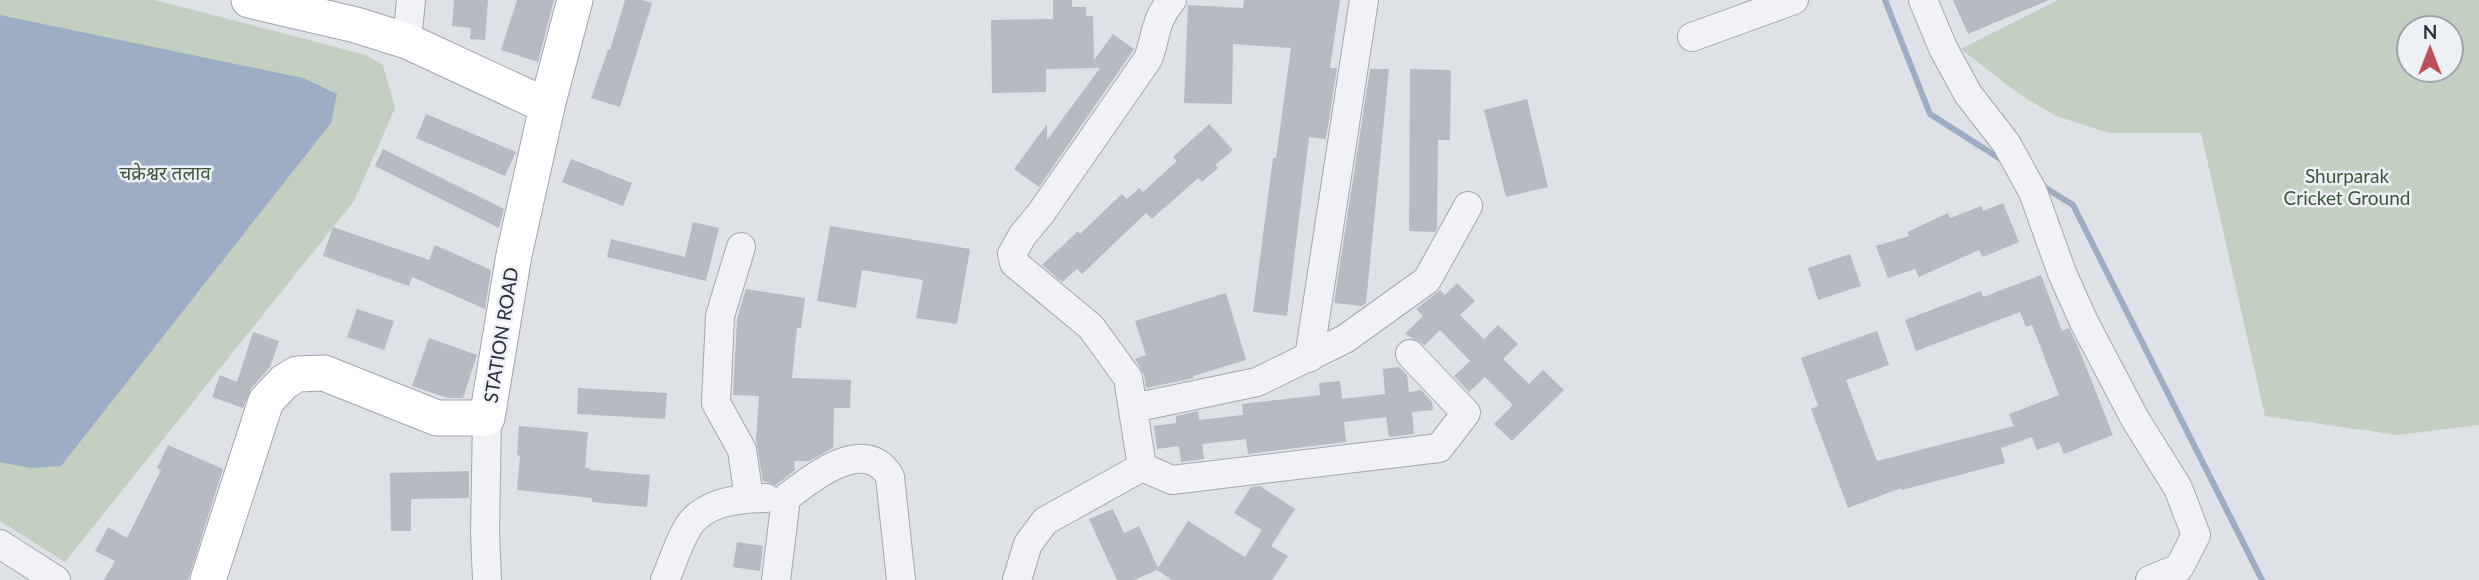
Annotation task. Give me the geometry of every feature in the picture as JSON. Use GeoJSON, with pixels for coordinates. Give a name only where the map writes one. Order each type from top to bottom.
{"type":"FeatureCollection","features":[{"type":"Feature","properties":{"kind":"main road"},"geometry":{"type":"LineString","coordinates":[[249,0],[356,25],[407,41],[547,106]]}},
{"type":"Feature","properties":{"kind":"main road","name":"STATION ROAD"},"geometry":{"type":"LineString","coordinates":[[208,580],[266,401],[284,382],[297,374],[324,373],[437,418],[487,418],[514,255],[547,106],[575,0]]}},
{"type":"Feature","properties":{"kind":"street"},"geometry":{"type":"LineString","coordinates":[[407,41],[411,0]]}},
{"type":"Feature","properties":{"kind":"street"},"geometry":{"type":"LineString","coordinates":[[1142,467],[1128,378],[1091,327],[1014,263],[1012,254],[1148,59],[1155,41],[1155,27],[1172,0]]}},
{"type":"Feature","properties":{"kind":"street"},"geometry":{"type":"LineString","coordinates":[[1309,358],[1364,0]]}},
{"type":"Feature","properties":{"kind":"street"},"geometry":{"type":"LineString","coordinates":[[1692,37],[1794,0]]}},
{"type":"Feature","properties":{"kind":"street"},"geometry":{"type":"LineString","coordinates":[[1923,0],[1943,48],[1968,94],[2006,143],[2029,185],[2062,273],[2084,322],[2135,419],[2178,488],[2196,535],[2179,568],[2150,580]]}},
{"type":"Feature","properties":{"kind":"street"},"geometry":{"type":"LineString","coordinates":[[1133,408],[1256,382],[1345,339],[1427,280],[1468,206]]}},
{"type":"Feature","properties":{"kind":"street"},"geometry":{"type":"LineString","coordinates":[[741,247],[720,316],[716,403],[742,450],[749,498]]}},
{"type":"Feature","properties":{"kind":"street"},"geometry":{"type":"LineString","coordinates":[[1142,467],[1172,480],[1439,448],[1466,413],[1410,354]]}},
{"type":"Feature","properties":{"kind":"street"},"geometry":{"type":"LineString","coordinates":[[487,418],[487,580]]}},
{"type":"Feature","properties":{"kind":"street"},"geometry":{"type":"LineString","coordinates":[[665,580],[690,524],[709,508],[749,498],[786,498],[825,469],[844,461],[870,460],[883,464],[890,477],[901,580]]}},
{"type":"Feature","properties":{"kind":"street"},"geometry":{"type":"LineString","coordinates":[[1017,580],[1028,544],[1045,521],[1142,467]]}},
{"type":"Feature","properties":{"kind":"street"},"geometry":{"type":"LineString","coordinates":[[776,580],[786,498]]}},
{"type":"Feature","properties":{"kind":"street"},"geometry":{"type":"LineString","coordinates":[[0,544],[56,580]]}},
{"type":"Feature","properties":{"kind":"green space","name":"चक्रेश्वर तलाव"},"geometry":{"type":"Polygon","coordinates":[[[0,0],[155,0],[366,55],[383,65],[395,108],[354,201],[65,562],[0,521],[0,0]]]}},
{"type":"Feature","properties":{"kind":"green space","name":"Shurparak Cricket Ground"},"geometry":{"type":"Polygon","coordinates":[[[2058,0],[2479,0],[2479,425],[2398,435],[2265,416],[2201,133],[2109,133],[2056,116],[2019,94],[1961,49],[2058,0]]]}},
{"type":"Feature","properties":{"kind":"water","name":"चक्रेश्वर तलाव"},"geometry":{"type":"Polygon","coordinates":[[[0,15],[303,78],[337,94],[331,123],[61,466],[31,468],[0,462],[0,15]]]}},
{"type":"Feature","properties":{"kind":"building"},"geometry":{"type":"Polygon","coordinates":[[[454,0],[488,0],[485,40],[470,39],[471,28],[452,26],[454,0]]]}},
{"type":"Feature","properties":{"kind":"building"},"geometry":{"type":"Polygon","coordinates":[[[517,0],[554,0],[538,62],[501,50],[517,0]]]}},
{"type":"Feature","properties":{"kind":"building"},"geometry":{"type":"Polygon","coordinates":[[[625,0],[652,3],[620,107],[591,98],[610,50],[625,0]]]}},
{"type":"Feature","properties":{"kind":"building"},"geometry":{"type":"Polygon","coordinates":[[[1053,0],[1072,0],[1072,7],[1086,7],[1086,16],[1093,16],[1094,60],[1113,34],[1134,49],[1039,187],[1014,169],[1047,124],[1047,140],[1100,68],[1046,69],[1046,92],[992,93],[991,20],[1053,19],[1053,0]]]}},
{"type":"Feature","properties":{"kind":"building"},"geometry":{"type":"Polygon","coordinates":[[[1244,0],[1340,0],[1330,68],[1337,68],[1326,139],[1309,137],[1287,316],[1253,312],[1273,158],[1276,158],[1291,48],[1233,44],[1232,104],[1184,103],[1188,5],[1243,8],[1244,0]]]}},
{"type":"Feature","properties":{"kind":"building"},"geometry":{"type":"Polygon","coordinates":[[[1953,0],[2049,0],[1968,34],[1953,0]]]}},
{"type":"Feature","properties":{"kind":"building"},"geometry":{"type":"Polygon","coordinates":[[[1370,69],[1389,69],[1366,303],[1362,306],[1334,303],[1370,69]]]}},
{"type":"Feature","properties":{"kind":"building"},"geometry":{"type":"Polygon","coordinates":[[[1410,69],[1451,70],[1450,140],[1438,140],[1435,232],[1409,231],[1410,69]]]}},
{"type":"Feature","properties":{"kind":"building"},"geometry":{"type":"Polygon","coordinates":[[[1527,99],[1548,187],[1506,197],[1484,110],[1527,99]]]}},
{"type":"Feature","properties":{"kind":"building"},"geometry":{"type":"Polygon","coordinates":[[[426,114],[516,152],[505,176],[416,138],[426,114]]]}},
{"type":"Feature","properties":{"kind":"building"},"geometry":{"type":"Polygon","coordinates":[[[1209,124],[1233,150],[1215,165],[1218,168],[1202,182],[1198,178],[1152,219],[1146,213],[1082,274],[1077,269],[1062,282],[1042,265],[1122,194],[1127,199],[1139,188],[1143,192],[1177,161],[1173,157],[1209,124]]]}},
{"type":"Feature","properties":{"kind":"building"},"geometry":{"type":"Polygon","coordinates":[[[383,149],[504,209],[499,228],[375,166],[383,149]]]}},
{"type":"Feature","properties":{"kind":"building"},"geometry":{"type":"Polygon","coordinates":[[[571,159],[632,183],[623,206],[562,182],[571,159]]]}},
{"type":"Feature","properties":{"kind":"building"},"geometry":{"type":"Polygon","coordinates":[[[2003,203],[2019,242],[1983,257],[1979,250],[1919,277],[1915,269],[1888,278],[1876,246],[1909,236],[1907,232],[1948,213],[1950,218],[1981,206],[1983,211],[2003,203]]]}},
{"type":"Feature","properties":{"kind":"building"},"geometry":{"type":"Polygon","coordinates":[[[693,222],[719,228],[706,281],[607,257],[611,239],[685,257],[693,222]]]}},
{"type":"Feature","properties":{"kind":"building"},"geometry":{"type":"Polygon","coordinates":[[[830,226],[970,249],[957,324],[916,318],[923,280],[862,270],[856,308],[817,301],[830,226]]]}},
{"type":"Feature","properties":{"kind":"building"},"geometry":{"type":"Polygon","coordinates":[[[333,227],[429,260],[435,245],[491,270],[485,309],[412,277],[409,286],[323,256],[333,227]]]}},
{"type":"Feature","properties":{"kind":"building"},"geometry":{"type":"Polygon","coordinates":[[[1850,254],[1861,286],[1818,300],[1808,268],[1850,254]]]}},
{"type":"Feature","properties":{"kind":"building"},"geometry":{"type":"Polygon","coordinates":[[[2041,275],[2062,331],[2069,328],[2077,344],[2113,435],[2064,454],[2059,442],[2037,450],[2032,437],[2001,448],[2005,463],[1902,490],[1901,488],[1848,508],[1811,409],[1818,406],[1801,358],[1877,331],[1889,365],[1846,380],[1877,461],[2014,426],[2009,414],[2059,395],[2032,325],[2026,327],[2020,312],[1916,351],[1905,320],[1981,291],[1983,297],[2041,275]]]}},
{"type":"Feature","properties":{"kind":"building"},"geometry":{"type":"Polygon","coordinates":[[[1457,283],[1475,301],[1460,315],[1484,339],[1498,325],[1518,344],[1503,359],[1529,384],[1543,370],[1564,390],[1512,441],[1494,424],[1513,405],[1485,377],[1469,392],[1454,376],[1470,361],[1440,330],[1425,345],[1405,334],[1423,316],[1416,309],[1440,290],[1445,295],[1457,283]]]}},
{"type":"Feature","properties":{"kind":"building"},"geometry":{"type":"Polygon","coordinates":[[[746,289],[805,298],[801,328],[797,328],[792,378],[851,380],[850,408],[834,408],[833,448],[809,461],[794,461],[795,470],[776,485],[763,481],[756,440],[759,396],[733,395],[737,319],[746,289]]]}},
{"type":"Feature","properties":{"kind":"building"},"geometry":{"type":"Polygon","coordinates":[[[1226,293],[1246,360],[1193,376],[1194,378],[1146,388],[1144,375],[1135,359],[1146,355],[1135,321],[1226,293]]]}},
{"type":"Feature","properties":{"kind":"building"},"geometry":{"type":"Polygon","coordinates":[[[357,309],[394,321],[384,350],[347,337],[357,309]]]}},
{"type":"Feature","properties":{"kind":"building"},"geometry":{"type":"Polygon","coordinates":[[[253,332],[279,341],[270,367],[251,388],[243,408],[212,397],[220,375],[237,382],[253,332]]]}},
{"type":"Feature","properties":{"kind":"building"},"geometry":{"type":"Polygon","coordinates":[[[429,338],[477,355],[463,398],[448,398],[412,386],[429,338]]]}},
{"type":"Feature","properties":{"kind":"building"},"geometry":{"type":"Polygon","coordinates":[[[1399,367],[1407,375],[1409,392],[1421,390],[1432,402],[1433,410],[1412,412],[1414,434],[1389,437],[1386,417],[1344,422],[1346,442],[1248,454],[1246,439],[1202,444],[1204,459],[1181,462],[1179,446],[1157,449],[1154,426],[1176,423],[1176,416],[1198,411],[1199,420],[1243,415],[1242,404],[1320,395],[1319,383],[1340,381],[1342,399],[1385,394],[1383,369],[1399,367]]]}},
{"type":"Feature","properties":{"kind":"building"},"geometry":{"type":"Polygon","coordinates":[[[578,388],[667,393],[665,419],[577,414],[578,388]]]}},
{"type":"Feature","properties":{"kind":"building"},"geometry":{"type":"Polygon","coordinates":[[[519,426],[588,432],[585,468],[650,475],[647,507],[592,502],[592,498],[517,490],[519,426]]]}},
{"type":"Feature","properties":{"kind":"building"},"geometry":{"type":"Polygon","coordinates":[[[168,445],[223,469],[188,580],[104,580],[115,561],[95,551],[108,527],[127,538],[161,470],[157,468],[168,445]]]}},
{"type":"Feature","properties":{"kind":"building"},"geometry":{"type":"Polygon","coordinates":[[[469,471],[469,498],[411,499],[411,531],[391,531],[390,473],[469,471]]]}},
{"type":"Feature","properties":{"kind":"building"},"geometry":{"type":"Polygon","coordinates":[[[1260,486],[1295,509],[1271,546],[1288,556],[1272,580],[1172,580],[1157,570],[1134,580],[1117,580],[1089,519],[1113,509],[1124,533],[1139,526],[1158,568],[1188,521],[1245,557],[1262,530],[1234,513],[1251,487],[1260,486]]]}},
{"type":"Feature","properties":{"kind":"building"},"geometry":{"type":"Polygon","coordinates":[[[737,542],[763,546],[760,571],[733,567],[737,542]]]}},
{"type":"Feature","properties":{"kind":"waterway"},"geometry":{"type":"LineString","coordinates":[[1885,0],[1930,114],[2002,160]]}},
{"type":"Feature","properties":{"kind":"waterway"},"geometry":{"type":"LineString","coordinates":[[2041,185],[2073,205],[2262,580]]}}]}
